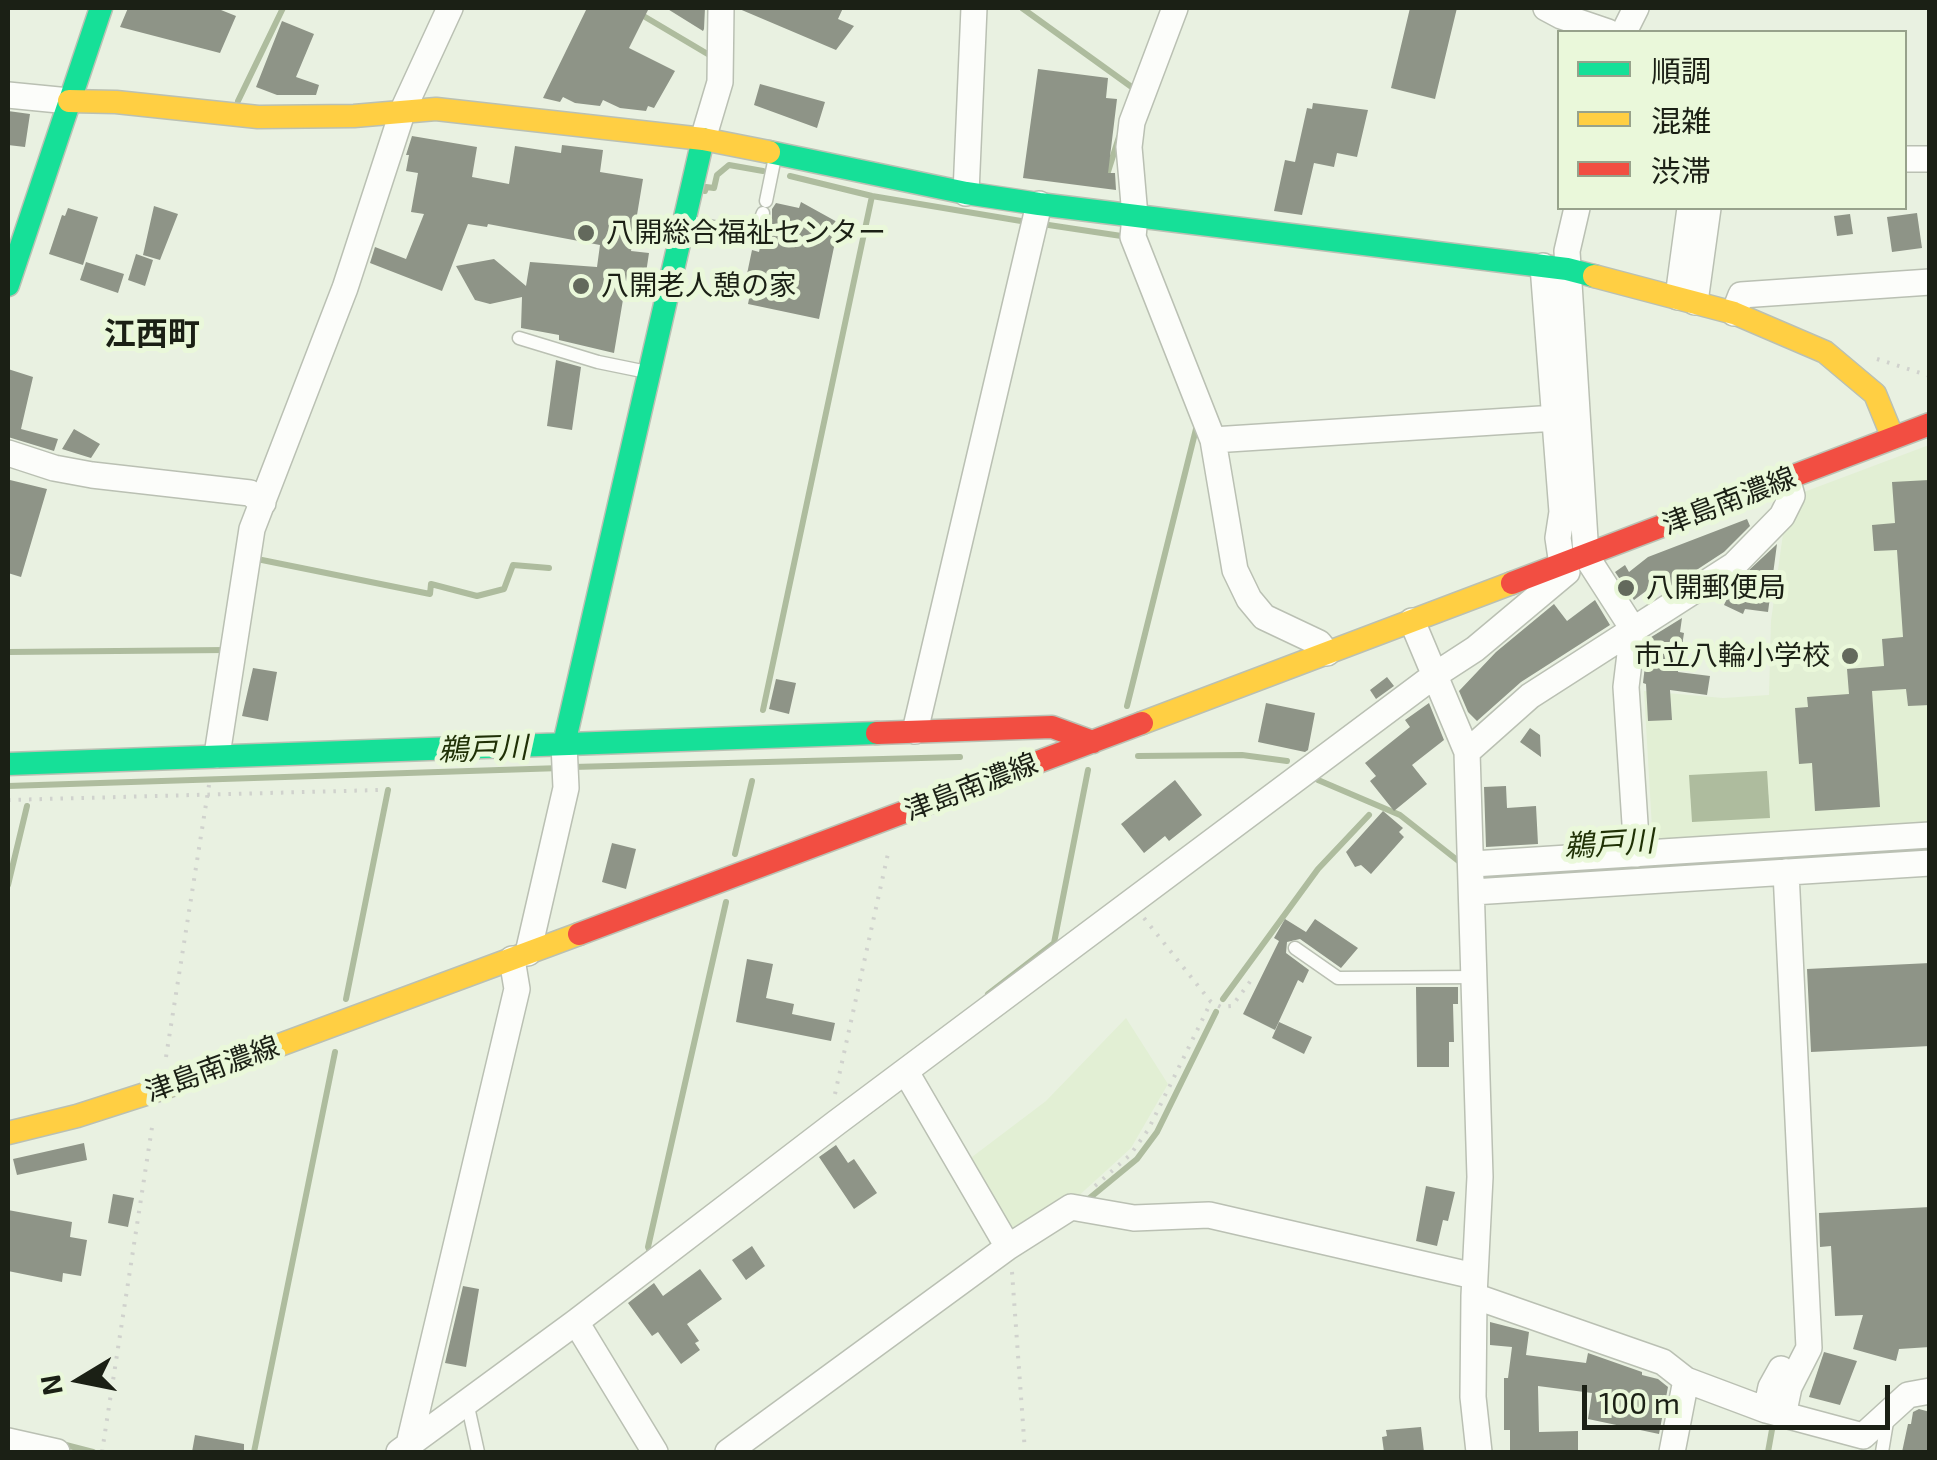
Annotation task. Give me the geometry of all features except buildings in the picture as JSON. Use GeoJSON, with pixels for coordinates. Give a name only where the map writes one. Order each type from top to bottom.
{"type":"FeatureCollection","features":[{"type":"Feature","properties":{"kind":"street"},"geometry":{"type":"LineString","coordinates":[[8,285],[18,218],[69,101],[101,8]]}},
{"type":"Feature","properties":{"kind":"street"},"geometry":{"type":"LineString","coordinates":[[217,755],[252,529],[345,288],[403,110],[450,8]]}},
{"type":"Feature","properties":{"kind":"street"},"geometry":{"type":"LineString","coordinates":[[404,1448],[517,989],[520,956],[649,373],[703,139],[720,82],[722,8]]}},
{"type":"Feature","properties":{"kind":"street"},"geometry":{"type":"LineString","coordinates":[[966,194],[974,8]]}},
{"type":"Feature","properties":{"kind":"street"},"geometry":{"type":"LineString","coordinates":[[1175,8],[1132,122],[1129,147],[1137,251],[1213,440],[1235,570],[1248,599],[1264,617],[1319,643],[1327,653]]}},
{"type":"Feature","properties":{"kind":"street"},"geometry":{"type":"LineString","coordinates":[[1546,8],[1602,30]]}},
{"type":"Feature","properties":{"kind":"street"},"geometry":{"type":"LineString","coordinates":[[8,94],[258,117],[436,110],[703,139],[966,194],[1555,268],[1734,313],[1825,352],[1875,394],[1893,438]]}},
{"type":"Feature","properties":{"kind":"street"},"geometry":{"type":"LineString","coordinates":[[915,732],[1039,204]]}},
{"type":"Feature","properties":{"kind":"street"},"geometry":{"type":"LineString","coordinates":[[1577,210],[1567,251],[1555,268],[1556,418],[1574,560],[1633,629],[1626,687],[1637,854]]}},
{"type":"Feature","properties":{"kind":"street"},"geometry":{"type":"LineString","coordinates":[[1687,300],[1690,210]]}},
{"type":"Feature","properties":{"kind":"street"},"geometry":{"type":"LineString","coordinates":[[1687,300],[1708,210]]}},
{"type":"Feature","properties":{"kind":"street"},"geometry":{"type":"LineString","coordinates":[[1555,268],[1574,560]]}},
{"type":"Feature","properties":{"kind":"street"},"geometry":{"type":"LineString","coordinates":[[1734,313],[1741,295],[1930,282]]}},
{"type":"Feature","properties":{"kind":"street"},"geometry":{"type":"LineString","coordinates":[[1213,440],[1556,418]]}},
{"type":"Feature","properties":{"kind":"street","name":"津島南濃線"},"geometry":{"type":"LineString","coordinates":[[8,1133],[159,1089],[520,956],[1930,424]]}},
{"type":"Feature","properties":{"kind":"street"},"geometry":{"type":"LineString","coordinates":[[8,453],[92,476],[250,494],[263,503]]}},
{"type":"Feature","properties":{"kind":"street"},"geometry":{"type":"LineString","coordinates":[[1468,752],[1530,696],[1734,564],[1782,516],[1792,496],[1787,478]]}},
{"type":"Feature","properties":{"kind":"street"},"geometry":{"type":"LineString","coordinates":[[404,1448],[1475,648],[1574,560]]}},
{"type":"Feature","properties":{"kind":"street"},"geometry":{"type":"LineString","coordinates":[[1412,621],[1468,752],[1480,1177],[1473,1397],[1479,1452]]}},
{"type":"Feature","properties":{"kind":"street"},"geometry":{"type":"LineString","coordinates":[[8,764],[217,755],[565,761],[915,732],[1052,727],[1092,742]]}},
{"type":"Feature","properties":{"kind":"street"},"geometry":{"type":"LineString","coordinates":[[1473,880],[1637,854],[1930,835]]}},
{"type":"Feature","properties":{"kind":"street"},"geometry":{"type":"LineString","coordinates":[[1473,880],[1777,873],[1930,863]]}},
{"type":"Feature","properties":{"kind":"street"},"geometry":{"type":"LineString","coordinates":[[1774,1413],[1809,1348],[1777,873]]}},
{"type":"Feature","properties":{"kind":"street"},"geometry":{"type":"LineString","coordinates":[[906,1072],[1008,1247]]}},
{"type":"Feature","properties":{"kind":"street"},"geometry":{"type":"LineString","coordinates":[[728,1452],[1008,1247],[1071,1207],[1134,1218],[1209,1215],[1474,1286],[1662,1362],[1686,1380],[1774,1413],[1863,1436],[1908,1395],[1930,1391]]}},
{"type":"Feature","properties":{"kind":"street"},"geometry":{"type":"LineString","coordinates":[[576,1322],[654,1452]]}},
{"type":"Feature","properties":{"kind":"street"},"geometry":{"type":"LineString","coordinates":[[1672,1452],[1686,1380]]}},
{"type":"Feature","properties":{"kind":"street"},"geometry":{"type":"LineString","coordinates":[[8,1441],[57,1452]]}},
{"type":"Feature","properties":{"kind":"lane"},"geometry":{"type":"LineString","coordinates":[[684,220],[748,231],[759,223],[776,154]]}},
{"type":"Feature","properties":{"kind":"lane"},"geometry":{"type":"LineString","coordinates":[[519,338],[649,373]]}},
{"type":"Feature","properties":{"kind":"lane"},"geometry":{"type":"LineString","coordinates":[[1295,948],[1338,978],[1475,976]]}},
{"type":"Feature","properties":{"kind":"lane"},"geometry":{"type":"LineString","coordinates":[[468,1402],[478,1452]]}},
{"type":"Feature","properties":{"kind":"lane"},"geometry":{"type":"LineString","coordinates":[[1882,1452],[1888,1414]]}},
{"type":"Feature","properties":{"kind":"path"},"geometry":{"type":"LineString","coordinates":[[8,800],[379,790]]}},
{"type":"Feature","properties":{"kind":"path"},"geometry":{"type":"LineString","coordinates":[[102,1452],[209,794]]}},
{"type":"Feature","properties":{"kind":"path"},"geometry":{"type":"LineString","coordinates":[[836,1122],[831,1112],[896,816]]}},
{"type":"Feature","properties":{"kind":"path"},"geometry":{"type":"LineString","coordinates":[[1132,902],[1210,1002],[1232,1006],[1252,979]]}},
{"type":"Feature","properties":{"kind":"path"},"geometry":{"type":"LineString","coordinates":[[1071,1207],[1130,1155],[1148,1130],[1210,1002]]}},
{"type":"Feature","properties":{"kind":"path"},"geometry":{"type":"LineString","coordinates":[[1008,1247],[1024,1452]]}},
{"type":"Feature","properties":{"kind":"shaded area","name":"市立八輪小学校"},"geometry":{"type":"Polygon","coordinates":[[[1929,445],[1929,826],[1653,845],[1644,691],[1723,698],[1769,695],[1771,621],[1785,519],[1796,495],[1929,445]]]}},
{"type":"Feature","properties":{"kind":"shaded area"},"geometry":{"type":"Polygon","coordinates":[[[1767,771],[1770,818],[1692,822],[1689,775],[1767,771]]]}},
{"type":"Feature","properties":{"kind":"shaded area"},"geometry":{"type":"Polygon","coordinates":[[[1126,1018],[1168,1084],[1131,1148],[1074,1200],[1009,1234],[964,1163],[1046,1101],[1126,1018]]]}},
{"type":"Feature","properties":{"kind":"waterway"},"geometry":{"type":"LineString","coordinates":[[238,101],[283,8]]}},
{"type":"Feature","properties":{"kind":"waterway"},"geometry":{"type":"LineString","coordinates":[[630,8],[711,56],[711,60]]}},
{"type":"Feature","properties":{"kind":"waterway"},"geometry":{"type":"LineString","coordinates":[[1022,8],[1133,88]]}},
{"type":"Feature","properties":{"kind":"waterway"},"geometry":{"type":"LineString","coordinates":[[1106,178],[1119,137]]}},
{"type":"Feature","properties":{"kind":"waterway"},"geometry":{"type":"LineString","coordinates":[[705,191],[706,187],[714,188],[717,175],[729,165],[763,171]]}},
{"type":"Feature","properties":{"kind":"waterway"},"geometry":{"type":"LineString","coordinates":[[790,176],[872,196],[1021,221]]}},
{"type":"Feature","properties":{"kind":"waterway"},"geometry":{"type":"LineString","coordinates":[[763,710],[872,196]]}},
{"type":"Feature","properties":{"kind":"waterway"},"geometry":{"type":"LineString","coordinates":[[1042,224],[1128,237]]}},
{"type":"Feature","properties":{"kind":"waterway"},"geometry":{"type":"LineString","coordinates":[[1127,706],[1197,425]]}},
{"type":"Feature","properties":{"kind":"waterway"},"geometry":{"type":"LineString","coordinates":[[256,565],[257,559],[430,594],[431,584],[477,596],[504,589],[513,565],[549,568]]}},
{"type":"Feature","properties":{"kind":"waterway"},"geometry":{"type":"LineString","coordinates":[[8,652],[226,650]]}},
{"type":"Feature","properties":{"kind":"waterway","name":"鵜戸川"},"geometry":{"type":"LineString","coordinates":[[1138,756],[1242,755],[1287,761]]}},
{"type":"Feature","properties":{"kind":"waterway","name":"鵜戸川"},"geometry":{"type":"LineString","coordinates":[[573,767],[960,757]]}},
{"type":"Feature","properties":{"kind":"waterway","name":"鵜戸川"},"geometry":{"type":"LineString","coordinates":[[8,786],[561,768]]}},
{"type":"Feature","properties":{"kind":"waterway"},"geometry":{"type":"LineString","coordinates":[[988,994],[1054,943],[1088,770]]}},
{"type":"Feature","properties":{"kind":"waterway","name":"鵜戸川"},"geometry":{"type":"LineString","coordinates":[[1318,780],[1400,815],[1466,867]]}},
{"type":"Feature","properties":{"kind":"waterway"},"geometry":{"type":"LineString","coordinates":[[735,854],[752,781]]}},
{"type":"Feature","properties":{"kind":"waterway"},"geometry":{"type":"LineString","coordinates":[[346,999],[388,790]]}},
{"type":"Feature","properties":{"kind":"waterway"},"geometry":{"type":"LineString","coordinates":[[8,885],[27,806]]}},
{"type":"Feature","properties":{"kind":"waterway"},"geometry":{"type":"LineString","coordinates":[[1223,999],[1318,869],[1369,815]]}},
{"type":"Feature","properties":{"kind":"waterway"},"geometry":{"type":"LineString","coordinates":[[650,1252],[648,1247],[726,902]]}},
{"type":"Feature","properties":{"kind":"waterway"},"geometry":{"type":"LineString","coordinates":[[1086,1201],[1137,1159],[1157,1132],[1216,1012]]}},
{"type":"Feature","properties":{"kind":"waterway"},"geometry":{"type":"LineString","coordinates":[[254,1452],[335,1052]]}},
{"type":"Feature","properties":{"kind":"waterway"},"geometry":{"type":"LineString","coordinates":[[1768,1452],[1773,1424]]}},
{"type":"Feature","properties":{"kind":"waterway"},"geometry":{"type":"LineString","coordinates":[[62,1444],[93,1452]]}},
{"type":"Feature","properties":{"kind":"traffic: fast"},"geometry":{"type":"LineString","coordinates":[[8,285],[101,8]]}},
{"type":"Feature","properties":{"kind":"traffic: fast"},"geometry":{"type":"LineString","coordinates":[[564,744],[703,139]]}},
{"type":"Feature","properties":{"kind":"traffic: fast"},"geometry":{"type":"LineString","coordinates":[[769,152],[966,193],[1039,204],[1567,269],[1594,276]]}},
{"type":"Feature","properties":{"kind":"traffic: fast"},"geometry":{"type":"LineString","coordinates":[[8,764],[877,733]]}},
{"type":"Feature","properties":{"kind":"traffic: slow"},"geometry":{"type":"LineString","coordinates":[[69,101],[258,117],[354,116],[436,109],[703,139],[769,152]]}},
{"type":"Feature","properties":{"kind":"traffic: slow"},"geometry":{"type":"LineString","coordinates":[[1594,276],[1734,313],[1825,352],[1875,394],[1893,438]]}},
{"type":"Feature","properties":{"kind":"traffic: slow"},"geometry":{"type":"LineString","coordinates":[[1142,723],[1512,583]]}},
{"type":"Feature","properties":{"kind":"traffic: slow"},"geometry":{"type":"LineString","coordinates":[[8,1133],[161,1089],[579,934]]}},
{"type":"Feature","properties":{"kind":"traffic: jam"},"geometry":{"type":"LineString","coordinates":[[1512,583],[1930,424]]}},
{"type":"Feature","properties":{"kind":"traffic: jam"},"geometry":{"type":"LineString","coordinates":[[579,934],[1142,723]]}},
{"type":"Feature","properties":{"kind":"traffic: jam"},"geometry":{"type":"LineString","coordinates":[[877,733],[1052,727],[1093,742]]}},
{"type":"Feature","properties":{"kind":"place","name":"八開総合福祉センター"},"geometry":{"type":"Point","coordinates":[586,233]}},
{"type":"Feature","properties":{"kind":"place","name":"八開老人憩の家"},"geometry":{"type":"Point","coordinates":[581,286]}},
{"type":"Feature","properties":{"kind":"place","name":"八開郵便局"},"geometry":{"type":"Point","coordinates":[1626,588]}},
{"type":"Feature","properties":{"kind":"place","name":"市立八輪小学校"},"geometry":{"type":"Point","coordinates":[1850,656]}},
{"type":"Feature","properties":{"kind":"district","name":"江西町"},"geometry":{"type":"Point","coordinates":[152,334]}}]}
